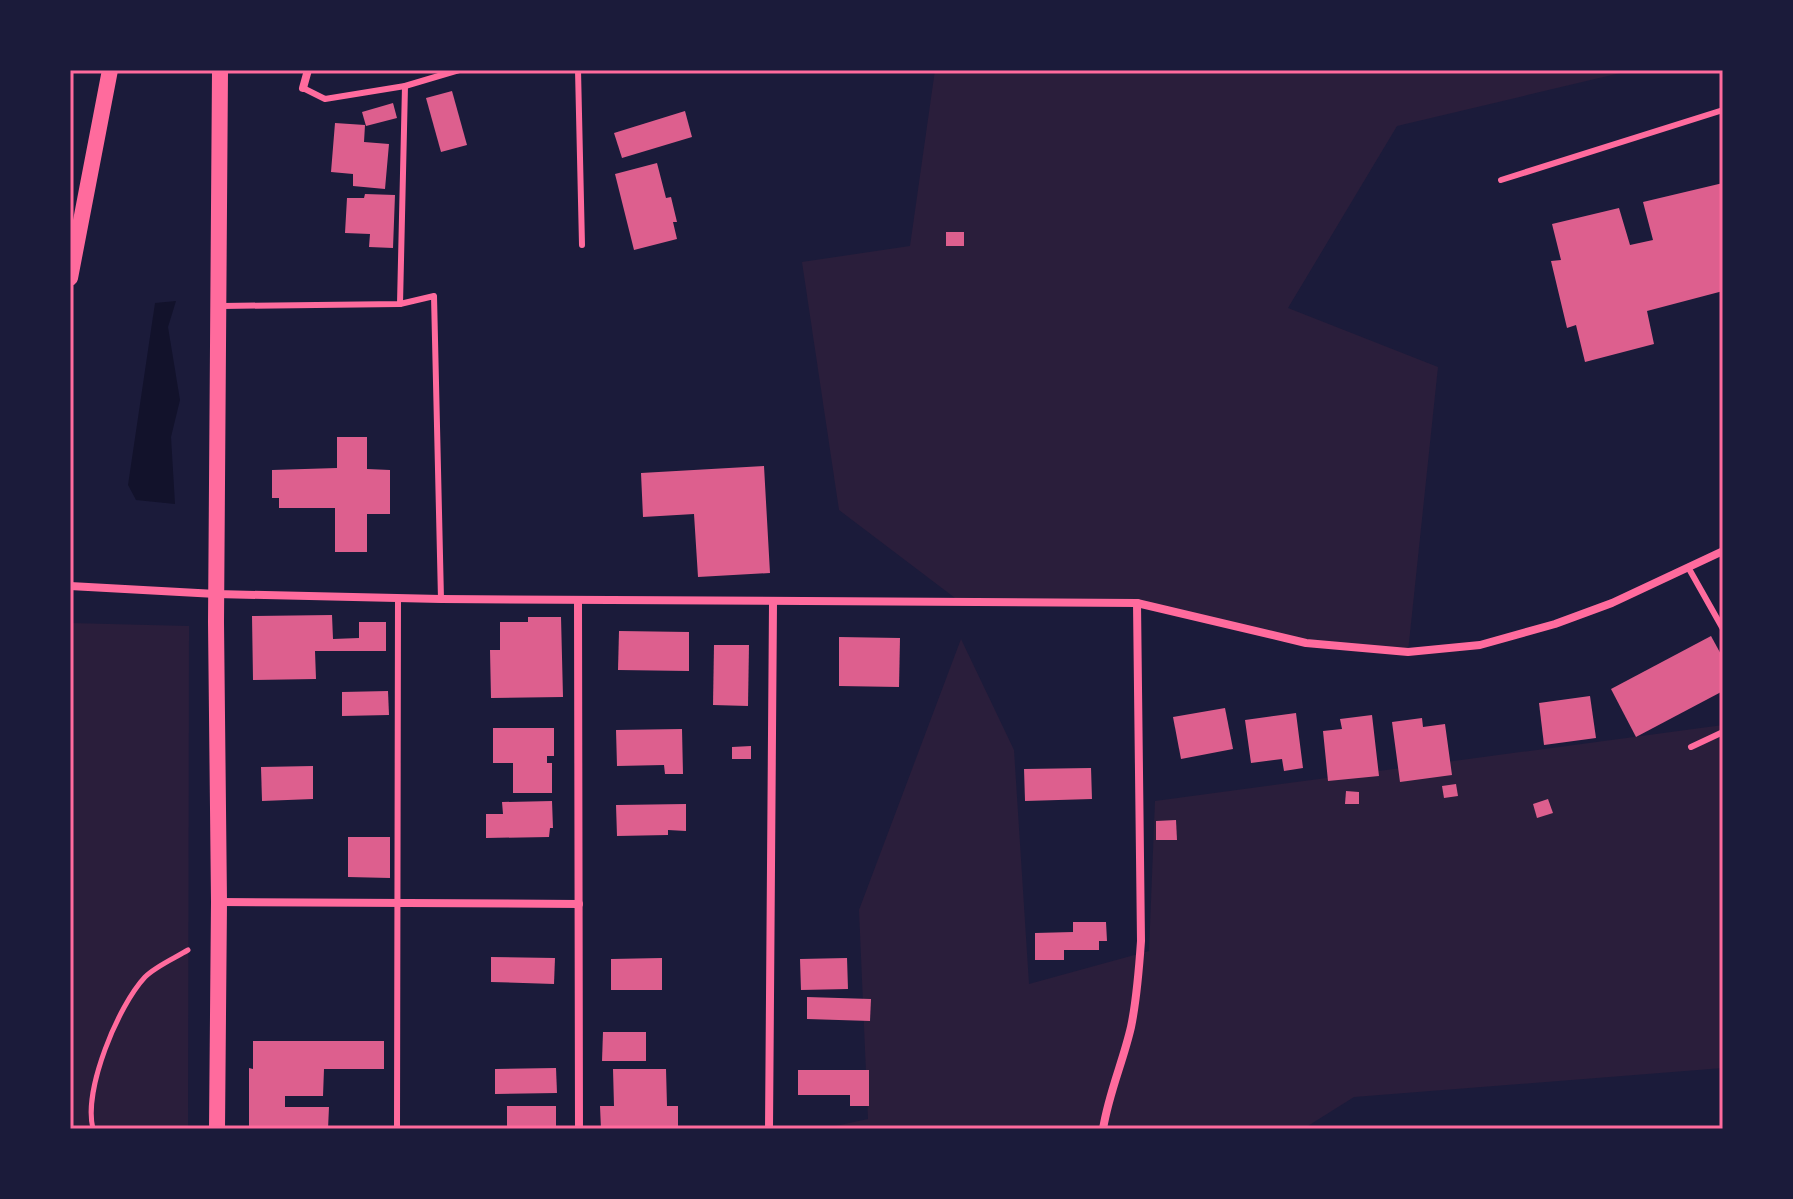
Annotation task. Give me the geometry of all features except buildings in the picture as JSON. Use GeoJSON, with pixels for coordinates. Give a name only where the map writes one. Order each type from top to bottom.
{"type":"FeatureCollection","features":[{"type":"Feature","properties":{"kind":"main road"},"geometry":{"type":"LineString","coordinates":[[70,278],[110,70]]}},
{"type":"Feature","properties":{"kind":"main road"},"geometry":{"type":"LineString","coordinates":[[217,1129],[219,902],[216,594],[220,70]]}},
{"type":"Feature","properties":{"kind":"street"},"geometry":{"type":"LineString","coordinates":[[303,88],[308,70]]}},
{"type":"Feature","properties":{"kind":"street"},"geometry":{"type":"LineString","coordinates":[[70,586],[216,594],[441,599],[1137,603],[1306,643],[1408,652],[1480,645],[1555,624],[1612,603],[1723,551]]}},
{"type":"Feature","properties":{"kind":"street"},"geometry":{"type":"LineString","coordinates":[[578,601],[579,1129]]}},
{"type":"Feature","properties":{"kind":"street"},"geometry":{"type":"LineString","coordinates":[[769,1129],[773,603]]}},
{"type":"Feature","properties":{"kind":"street"},"geometry":{"type":"LineString","coordinates":[[1103,1129],[1109,1094],[1130,1030],[1138,986],[1141,941],[1137,603]]}},
{"type":"Feature","properties":{"kind":"street"},"geometry":{"type":"LineString","coordinates":[[219,902],[579,904]]}},
{"type":"Feature","properties":{"kind":"lane"},"geometry":{"type":"LineString","coordinates":[[303,88],[325,99],[405,86],[459,70]]}},
{"type":"Feature","properties":{"kind":"lane"},"geometry":{"type":"LineString","coordinates":[[578,70],[582,245]]}},
{"type":"Feature","properties":{"kind":"lane"},"geometry":{"type":"LineString","coordinates":[[400,304],[405,86]]}},
{"type":"Feature","properties":{"kind":"lane"},"geometry":{"type":"LineString","coordinates":[[1501,180],[1723,110]]}},
{"type":"Feature","properties":{"kind":"lane"},"geometry":{"type":"LineString","coordinates":[[218,306],[400,304],[434,296],[441,599]]}},
{"type":"Feature","properties":{"kind":"lane"},"geometry":{"type":"LineString","coordinates":[[1688,567],[1723,629]]}},
{"type":"Feature","properties":{"kind":"lane"},"geometry":{"type":"LineString","coordinates":[[397,1129],[398,598]]}},
{"type":"Feature","properties":{"kind":"lane"},"geometry":{"type":"LineString","coordinates":[[1691,747],[1723,732]]}},
{"type":"Feature","properties":{"kind":"path"},"geometry":{"type":"LineString","coordinates":[[93,1129],[90,1116],[95,1076],[119,1019],[146,976],[188,950]]}},
{"type":"Feature","properties":{"kind":"shaded area"},"geometry":{"type":"Polygon","coordinates":[[[935,70],[1633,70],[1397,126],[1288,308],[1438,367],[1408,652],[1306,643],[1137,603],[959,601],[839,510],[802,262],[910,246],[935,70]]]}},
{"type":"Feature","properties":{"kind":"shaded area"},"geometry":{"type":"Polygon","coordinates":[[[176,301],[168,327],[180,400],[171,437],[175,504],[136,500],[128,485],[155,303],[176,301]]]}},
{"type":"Feature","properties":{"kind":"shaded area"},"geometry":{"type":"Polygon","coordinates":[[[70,623],[189,626],[188,1129],[70,1129],[70,623]]]}},
{"type":"Feature","properties":{"kind":"shaded area"},"geometry":{"type":"Polygon","coordinates":[[[961,639],[1014,750],[1029,984],[1149,951],[1155,801],[1723,725],[1723,1068],[1354,1097],[1303,1129],[821,1129],[868,1119],[859,910],[961,639]]]}}]}
